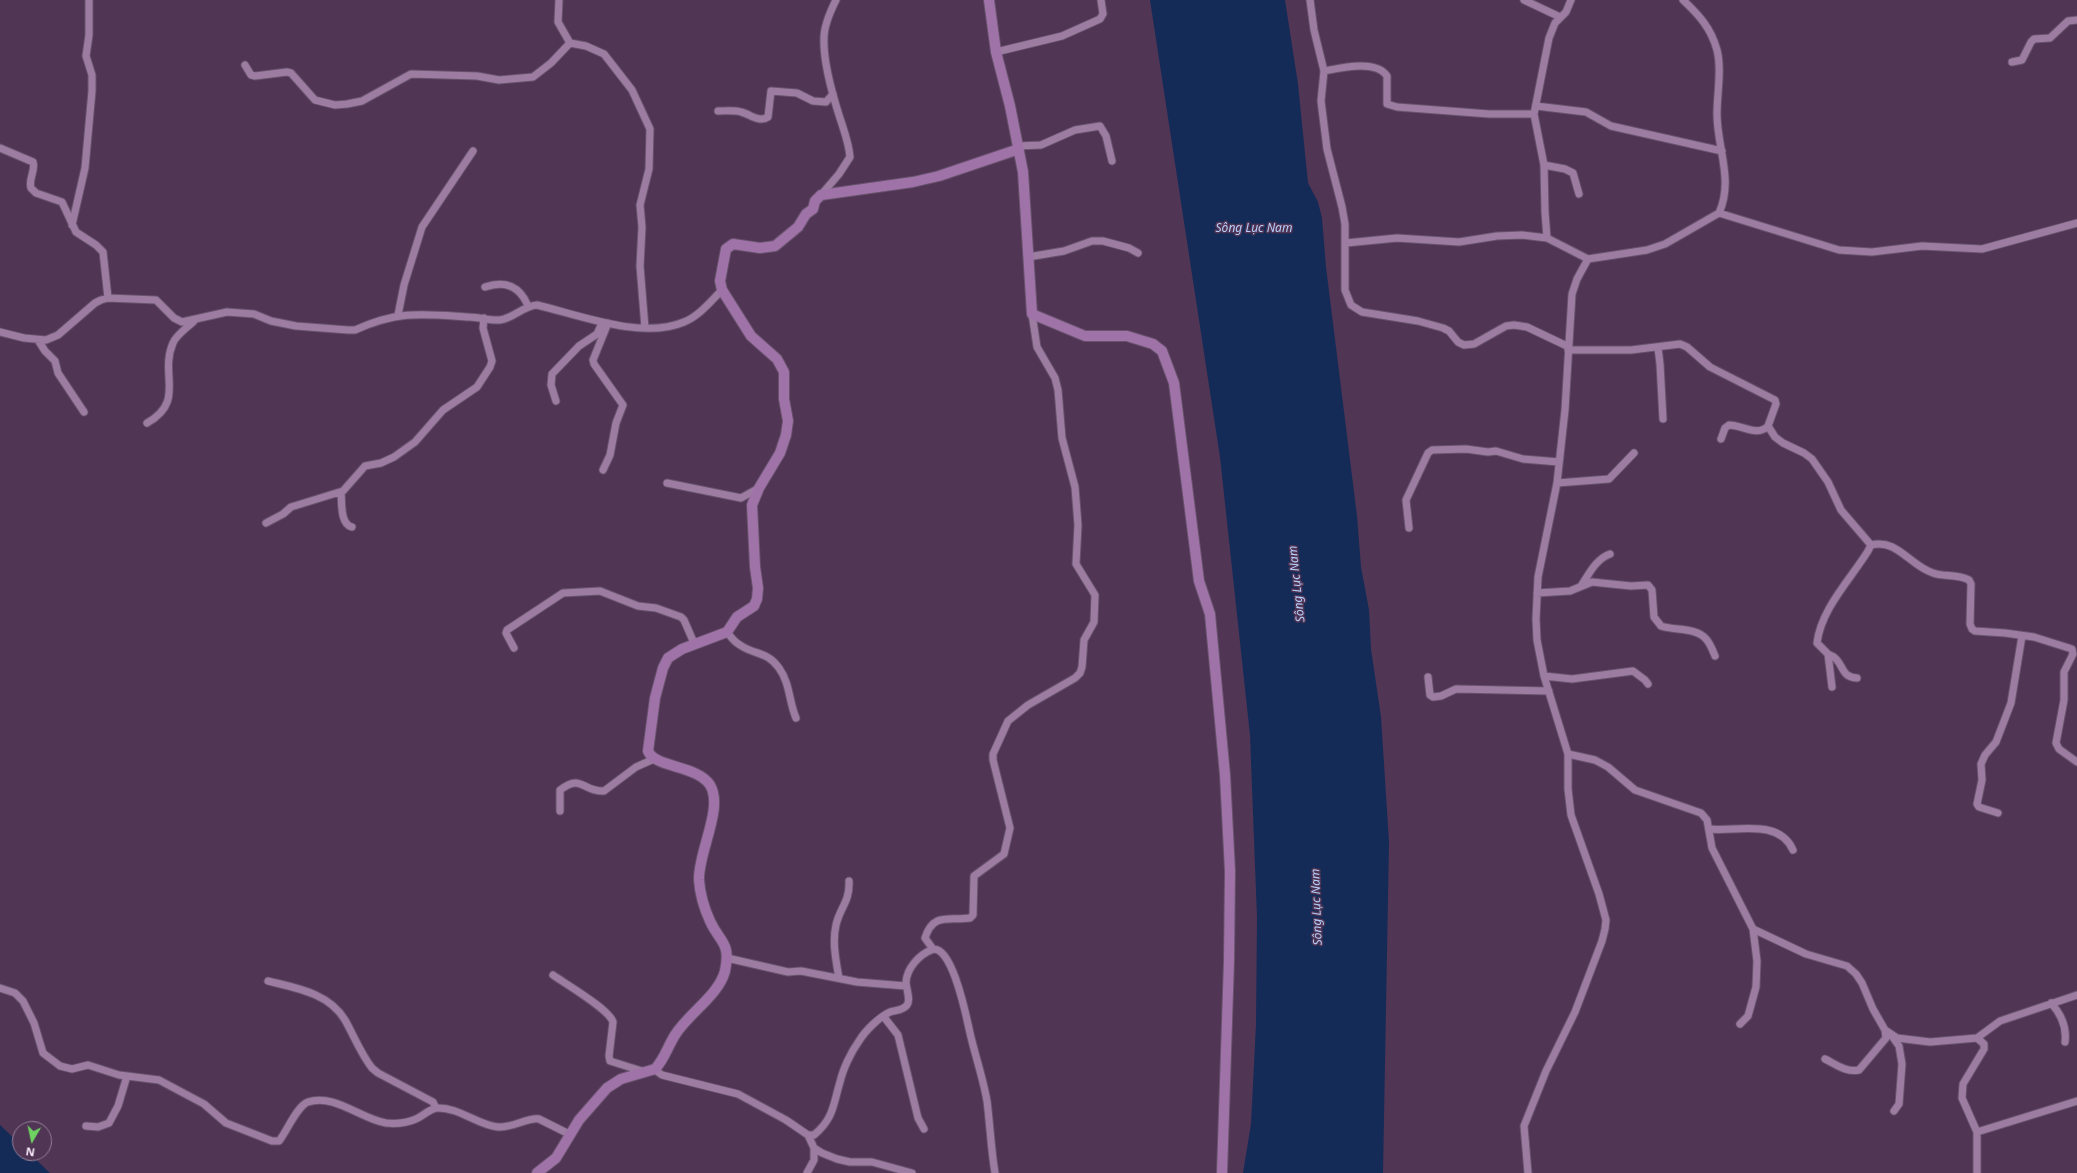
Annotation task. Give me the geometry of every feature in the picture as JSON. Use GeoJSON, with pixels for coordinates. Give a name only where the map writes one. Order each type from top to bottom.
{"type":"FeatureCollection","features":[{"type":"Feature","properties":{"kind":"street"},"geometry":{"type":"LineString","coordinates":[[72,225],[85,168],[90,118],[92,79],[86,56],[89,35],[89,0]]}},
{"type":"Feature","properties":{"kind":"street"},"geometry":{"type":"LineString","coordinates":[[559,0],[558,22],[570,43],[586,46],[604,54],[632,90],[650,129],[649,169],[640,205],[642,227],[640,266],[645,328]]}},
{"type":"Feature","properties":{"kind":"street"},"geometry":{"type":"LineString","coordinates":[[537,1173],[556,1158],[569,1134],[589,1107],[606,1088],[621,1079],[650,1071],[676,1034],[718,984],[725,972],[727,958],[726,947],[710,922],[701,894],[700,884],[704,846],[714,804],[712,790],[705,778],[689,770],[654,759],[648,751],[655,698],[663,668],[672,655],[694,643],[727,632],[737,617],[754,606],[758,594],[752,505],[759,488],[780,453],[786,435],[788,421],[784,399],[784,372],[777,359],[751,336],[722,290],[720,281],[722,262],[726,249],[729,245],[738,244],[760,248],[775,246],[798,227],[806,214],[813,209],[815,200],[839,174],[850,157],[846,136],[833,94],[824,38],[827,20],[836,0]]}},
{"type":"Feature","properties":{"kind":"street"},"geometry":{"type":"LineString","coordinates":[[989,0],[996,52],[1019,147],[1025,190],[1032,314],[1037,347],[1055,378],[1058,390],[1062,438],[1075,487],[1078,525],[1076,564],[1095,595],[1094,622],[1084,640],[1080,673],[1075,678],[1028,705],[1008,721],[998,740],[993,754],[993,760],[1010,828],[1004,854],[974,876],[973,915],[970,918],[939,919],[931,925],[925,938],[933,949],[937,950],[946,958],[953,972],[964,1004],[987,1100],[990,1144],[995,1173]]}},
{"type":"Feature","properties":{"kind":"street"},"geometry":{"type":"LineString","coordinates":[[996,52],[1062,36],[1100,19],[1103,14],[1101,0]]}},
{"type":"Feature","properties":{"kind":"street"},"geometry":{"type":"LineString","coordinates":[[1310,0],[1314,30],[1324,71],[1322,114],[1327,149],[1342,207],[1346,243],[1345,290],[1348,300],[1356,310],[1443,328],[1449,331],[1458,342],[1464,345],[1474,344],[1506,326],[1514,325],[1528,327],[1568,349],[1631,350],[1658,348],[1671,344],[1680,344],[1687,347],[1710,367],[1775,400],[1776,404],[1768,426],[1764,430],[1758,431],[1729,425],[1725,428],[1721,439]]}},
{"type":"Feature","properties":{"kind":"street"},"geometry":{"type":"LineString","coordinates":[[1524,0],[1560,17]]}},
{"type":"Feature","properties":{"kind":"street"},"geometry":{"type":"LineString","coordinates":[[1547,238],[1544,165],[1535,110],[1549,38],[1555,23],[1566,12],[1571,0]]}},
{"type":"Feature","properties":{"kind":"street"},"geometry":{"type":"LineString","coordinates":[[1346,243],[1397,238],[1459,242],[1497,236],[1522,235],[1547,238],[1588,259],[1647,250],[1665,244],[1719,213],[1725,195],[1726,179],[1717,116],[1717,50],[1708,26],[1683,0]]}},
{"type":"Feature","properties":{"kind":"street"},"geometry":{"type":"LineString","coordinates":[[2012,62],[2022,60],[2034,39],[2050,38],[2068,21],[2077,20]]}},
{"type":"Feature","properties":{"kind":"street"},"geometry":{"type":"LineString","coordinates":[[245,65],[251,75],[255,76],[281,72],[291,73],[314,100],[335,105],[362,101],[411,74],[477,76],[499,80],[533,77],[551,63],[570,43]]}},
{"type":"Feature","properties":{"kind":"street"},"geometry":{"type":"LineString","coordinates":[[1324,71],[1349,66],[1363,66],[1378,70],[1388,76],[1387,104],[1397,107],[1489,114],[1535,110],[1586,112],[1611,126],[1663,139],[1722,151]]}},
{"type":"Feature","properties":{"kind":"street"},"geometry":{"type":"LineString","coordinates":[[718,110],[741,112],[759,119],[765,119],[768,117],[771,91],[797,93],[813,101],[826,102],[833,94]]}},
{"type":"Feature","properties":{"kind":"street"},"geometry":{"type":"LineString","coordinates":[[821,195],[891,186],[939,176],[1019,147],[1041,145],[1076,130],[1100,126],[1106,136],[1112,161]]}},
{"type":"Feature","properties":{"kind":"street"},"geometry":{"type":"LineString","coordinates":[[0,148],[33,162],[34,166],[30,181],[31,188],[36,193],[62,202],[76,232],[96,245],[103,252],[108,298]]}},
{"type":"Feature","properties":{"kind":"street"},"geometry":{"type":"LineString","coordinates":[[398,315],[404,285],[422,227],[474,151]]}},
{"type":"Feature","properties":{"kind":"street"},"geometry":{"type":"LineString","coordinates":[[1544,165],[1565,169],[1573,173],[1579,194]]}},
{"type":"Feature","properties":{"kind":"street"},"geometry":{"type":"LineString","coordinates":[[1719,213],[1838,250],[1872,252],[1922,246],[1982,249],[2077,223]]}},
{"type":"Feature","properties":{"kind":"street"},"geometry":{"type":"LineString","coordinates":[[1028,257],[1064,251],[1092,241],[1103,241],[1129,248],[1138,253]]}},
{"type":"Feature","properties":{"kind":"street"},"geometry":{"type":"LineString","coordinates":[[1528,1173],[1524,1126],[1546,1071],[1575,1012],[1602,942],[1605,929],[1605,915],[1599,894],[1576,834],[1571,815],[1568,790],[1568,754],[1544,676],[1538,640],[1537,593],[1560,462],[1565,410],[1572,294],[1577,279],[1588,259]]}},
{"type":"Feature","properties":{"kind":"street"},"geometry":{"type":"LineString","coordinates":[[485,287],[498,283],[507,285],[519,292],[528,306]]}},
{"type":"Feature","properties":{"kind":"street"},"geometry":{"type":"LineString","coordinates":[[0,332],[38,340],[46,340],[58,335],[95,303],[108,298],[156,300],[178,321],[194,321],[226,312],[254,314],[271,321],[296,326],[348,330],[398,315],[418,313],[504,319],[528,306],[537,305],[605,323],[661,329],[685,322],[696,315],[722,290]]}},
{"type":"Feature","properties":{"kind":"street"},"geometry":{"type":"LineString","coordinates":[[1032,314],[1085,336],[1127,336],[1153,344],[1162,351],[1174,383],[1199,581],[1210,614],[1225,775],[1230,871],[1230,953],[1222,1173]]}},
{"type":"Feature","properties":{"kind":"street"},"geometry":{"type":"LineString","coordinates":[[266,523],[283,514],[291,507],[341,492],[365,466],[394,457],[415,442],[443,410],[477,387],[492,361],[483,328],[484,318]]}},
{"type":"Feature","properties":{"kind":"street"},"geometry":{"type":"LineString","coordinates":[[147,423],[159,417],[165,410],[169,394],[168,372],[172,344],[194,321]]}},
{"type":"Feature","properties":{"kind":"street"},"geometry":{"type":"LineString","coordinates":[[556,401],[550,379],[552,374],[579,346],[597,334],[605,323]]}},
{"type":"Feature","properties":{"kind":"street"},"geometry":{"type":"LineString","coordinates":[[602,470],[610,455],[616,422],[623,405],[594,364],[605,323]]}},
{"type":"Feature","properties":{"kind":"street"},"geometry":{"type":"LineString","coordinates":[[38,340],[45,351],[55,361],[58,373],[84,412]]}},
{"type":"Feature","properties":{"kind":"street"},"geometry":{"type":"LineString","coordinates":[[1658,348],[1663,419]]}},
{"type":"Feature","properties":{"kind":"street"},"geometry":{"type":"LineString","coordinates":[[1768,426],[1775,436],[1783,443],[1804,452],[1812,459],[1828,482],[1841,510],[1871,545]]}},
{"type":"Feature","properties":{"kind":"street"},"geometry":{"type":"LineString","coordinates":[[1409,528],[1406,500],[1428,453],[1432,450],[1496,451],[1524,459],[1560,462]]}},
{"type":"Feature","properties":{"kind":"street"},"geometry":{"type":"LineString","coordinates":[[1557,483],[1609,479],[1634,453]]}},
{"type":"Feature","properties":{"kind":"street"},"geometry":{"type":"LineString","coordinates":[[667,483],[741,498],[759,488]]}},
{"type":"Feature","properties":{"kind":"street"},"geometry":{"type":"LineString","coordinates":[[341,492],[344,520],[348,526],[352,527]]}},
{"type":"Feature","properties":{"kind":"street"},"geometry":{"type":"LineString","coordinates":[[1871,545],[1878,543],[1888,545],[1934,574],[1969,580],[1971,584],[1972,629],[1975,631],[2005,632],[2034,637],[2074,650],[2064,672],[2064,700],[2056,744],[2077,762]]}},
{"type":"Feature","properties":{"kind":"street"},"geometry":{"type":"LineString","coordinates":[[1857,678],[1849,678],[1846,676],[1839,661],[1834,656],[1828,654],[1817,643],[1818,634],[1828,611],[1868,552],[1871,545]]}},
{"type":"Feature","properties":{"kind":"street"},"geometry":{"type":"LineString","coordinates":[[1580,588],[1598,562],[1603,557],[1610,554]]}},
{"type":"Feature","properties":{"kind":"street"},"geometry":{"type":"LineString","coordinates":[[1537,593],[1570,591],[1592,582],[1651,586],[1654,617],[1661,626],[1700,635],[1706,639],[1715,656]]}},
{"type":"Feature","properties":{"kind":"street"},"geometry":{"type":"LineString","coordinates":[[514,648],[506,633],[507,630],[563,593],[587,590],[608,593],[638,606],[656,608],[681,617],[684,620],[694,643]]}},
{"type":"Feature","properties":{"kind":"street"},"geometry":{"type":"LineString","coordinates":[[727,632],[741,646],[765,655],[780,668],[787,685],[790,705],[796,718]]}},
{"type":"Feature","properties":{"kind":"street"},"geometry":{"type":"LineString","coordinates":[[1998,813],[1979,807],[1976,804],[1982,780],[1981,764],[1985,755],[1996,742],[2011,703],[2022,636]]}},
{"type":"Feature","properties":{"kind":"street"},"geometry":{"type":"LineString","coordinates":[[1828,654],[1832,687]]}},
{"type":"Feature","properties":{"kind":"street"},"geometry":{"type":"LineString","coordinates":[[1544,676],[1572,679],[1633,671],[1648,684]]}},
{"type":"Feature","properties":{"kind":"street"},"geometry":{"type":"LineString","coordinates":[[1428,677],[1430,694],[1433,697],[1442,696],[1456,689],[1549,691]]}},
{"type":"Feature","properties":{"kind":"street"},"geometry":{"type":"LineString","coordinates":[[1568,754],[1595,760],[1617,773],[1624,782],[1634,790],[1701,813],[1707,820],[1712,848],[1753,928],[1757,961],[1756,987],[1748,1016],[1740,1024]]}},
{"type":"Feature","properties":{"kind":"street"},"geometry":{"type":"LineString","coordinates":[[560,812],[560,790],[572,782],[578,782],[592,791],[604,791],[636,767],[654,759]]}},
{"type":"Feature","properties":{"kind":"street"},"geometry":{"type":"LineString","coordinates":[[1709,829],[1769,830],[1787,840],[1793,850]]}},
{"type":"Feature","properties":{"kind":"street"},"geometry":{"type":"LineString","coordinates":[[839,978],[835,952],[835,926],[850,893],[849,881]]}},
{"type":"Feature","properties":{"kind":"street"},"geometry":{"type":"LineString","coordinates":[[1753,928],[1806,954],[1847,966],[1862,983],[1873,1009],[1899,1046],[1902,1064],[1899,1104],[1894,1111]]}},
{"type":"Feature","properties":{"kind":"street"},"geometry":{"type":"LineString","coordinates":[[808,1135],[814,1135],[830,1119],[836,1102],[840,1081],[859,1040],[889,1012],[901,1009],[907,1005],[907,973],[910,968],[933,949]]}},
{"type":"Feature","properties":{"kind":"street"},"geometry":{"type":"LineString","coordinates":[[727,958],[781,971],[801,971],[863,982],[906,986]]}},
{"type":"Feature","properties":{"kind":"street"},"geometry":{"type":"LineString","coordinates":[[553,975],[602,1008],[611,1017],[610,1061],[738,1094],[786,1120],[808,1135],[814,1148],[814,1160],[807,1173]]}},
{"type":"Feature","properties":{"kind":"street"},"geometry":{"type":"LineString","coordinates":[[268,981],[305,990],[331,1005],[344,1018],[372,1068],[378,1073],[432,1102],[436,1108]]}},
{"type":"Feature","properties":{"kind":"street"},"geometry":{"type":"LineString","coordinates":[[0,988],[15,993],[23,1001],[34,1023],[43,1053],[60,1066],[72,1069],[88,1065],[127,1076],[159,1080],[204,1104],[226,1123],[277,1142],[282,1137],[301,1107],[307,1102],[327,1102],[386,1123],[410,1122],[436,1108],[457,1112],[489,1125],[498,1127],[511,1126],[534,1118],[539,1118],[569,1134]]}},
{"type":"Feature","properties":{"kind":"street"},"geometry":{"type":"LineString","coordinates":[[1888,1032],[1905,1039],[1930,1042],[1977,1038],[2000,1021],[2077,995]]}},
{"type":"Feature","properties":{"kind":"street"},"geometry":{"type":"LineString","coordinates":[[2051,1003],[2060,1013],[2066,1030],[2065,1042]]}},
{"type":"Feature","properties":{"kind":"street"},"geometry":{"type":"LineString","coordinates":[[884,1017],[898,1035],[918,1118],[924,1129]]}},
{"type":"Feature","properties":{"kind":"street"},"geometry":{"type":"LineString","coordinates":[[1825,1059],[1854,1072],[1859,1070],[1886,1038],[1888,1032]]}},
{"type":"Feature","properties":{"kind":"street"},"geometry":{"type":"LineString","coordinates":[[1977,1038],[1984,1044],[1984,1049],[1963,1084],[1962,1090],[1962,1098],[1977,1132],[1977,1173]]}},
{"type":"Feature","properties":{"kind":"street"},"geometry":{"type":"LineString","coordinates":[[86,1126],[98,1127],[109,1123],[118,1106],[127,1076]]}},
{"type":"Feature","properties":{"kind":"street"},"geometry":{"type":"LineString","coordinates":[[1977,1132],[2077,1101]]}},
{"type":"Feature","properties":{"kind":"street"},"geometry":{"type":"LineString","coordinates":[[814,1148],[837,1159],[850,1162],[872,1162],[912,1173]]}},
{"type":"Feature","properties":{"kind":"water","name":"Sông Lục Nam"},"geometry":{"type":"Polygon","coordinates":[[[1150,0],[1285,0],[1298,84],[1308,183],[1318,202],[1322,218],[1326,267],[1357,516],[1361,567],[1369,610],[1371,649],[1381,717],[1389,842],[1383,1173],[1243,1173],[1251,1124],[1256,1024],[1257,917],[1250,735],[1220,457],[1150,0]]]}},
{"type":"Feature","properties":{"kind":"water"},"geometry":{"type":"Polygon","coordinates":[[[0,1125],[12,1136],[12,1161],[37,1161],[50,1173],[0,1173],[0,1125]]]}}]}
